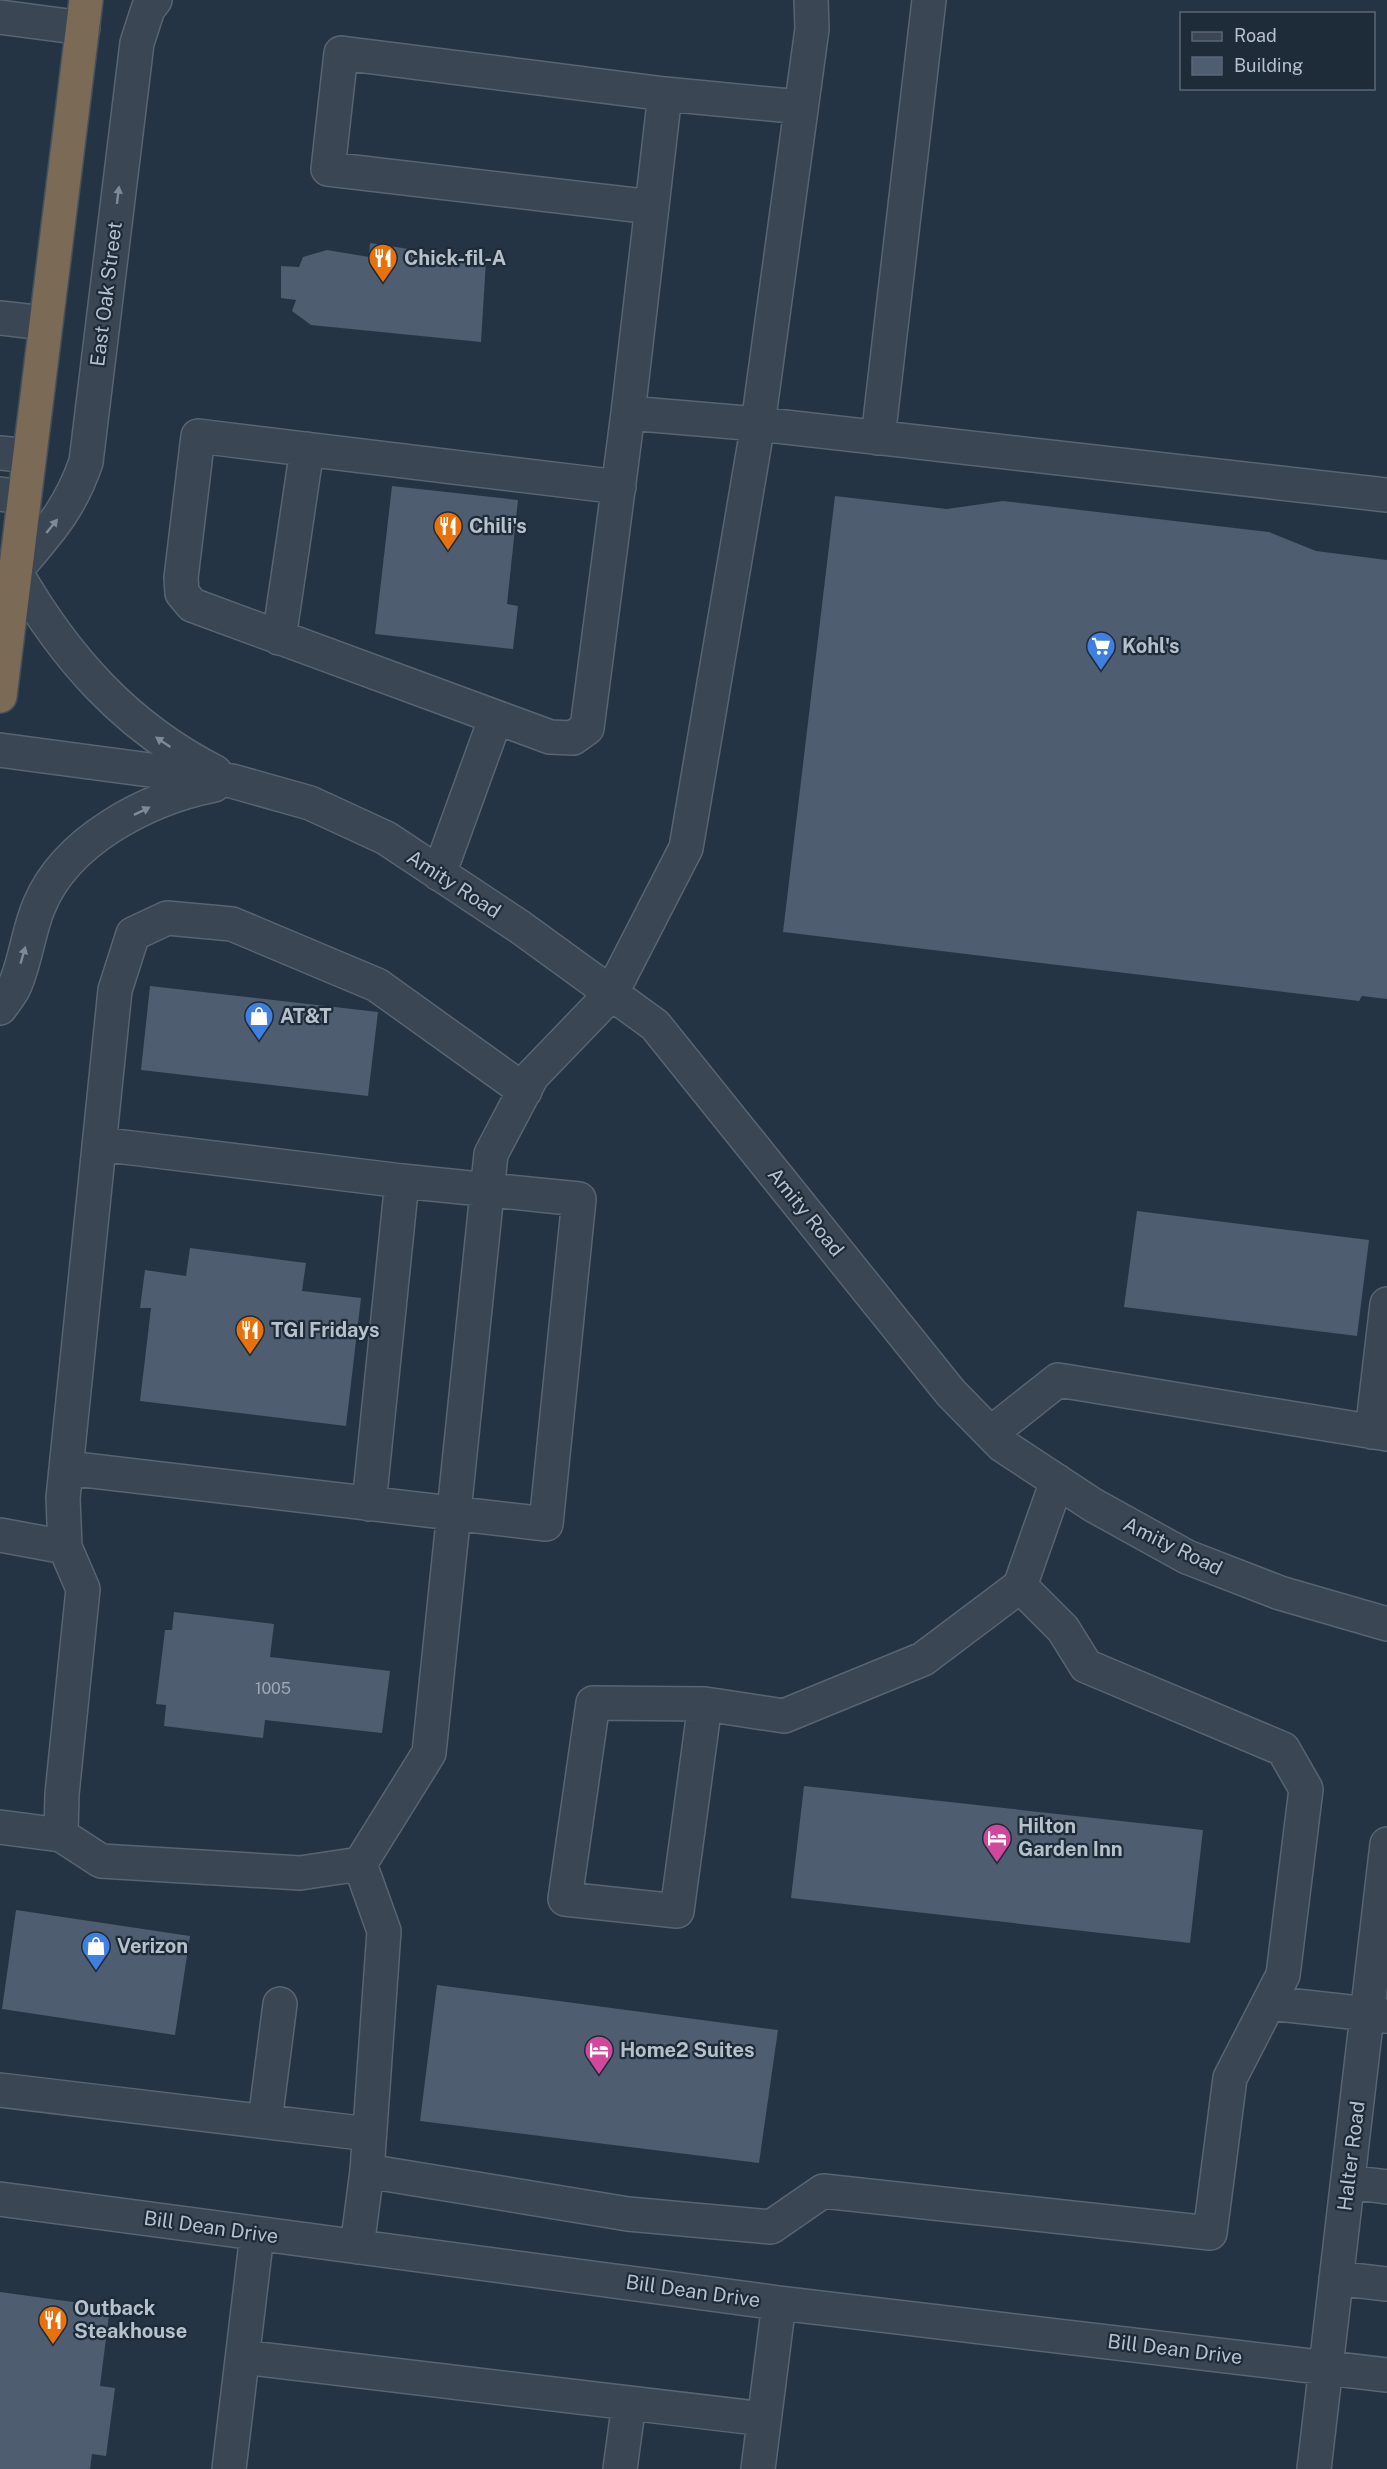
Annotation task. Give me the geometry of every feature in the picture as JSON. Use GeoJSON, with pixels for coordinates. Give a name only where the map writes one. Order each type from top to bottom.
{"type":"FeatureCollection","features":[{"type":"Feature","properties":{"kind":"highway"},"geometry":{"type":"LineString","coordinates":[[0,696],[15,571],[12,495],[14,454],[44,323],[84,14]]}},
{"type":"Feature","properties":{"kind":"street","name":"East Oak Street"},"geometry":{"type":"LineString","coordinates":[[15,571],[58,520],[75,493],[86,462],[137,44],[148,9],[156,0]]}},
{"type":"Feature","properties":{"kind":"street"},"geometry":{"type":"LineString","coordinates":[[0,1827],[61,1835],[101,1861],[300,1873],[360,1864],[429,1753],[491,1154],[532,1076],[611,994],[686,848],[758,424],[812,29],[811,0]]}},
{"type":"Feature","properties":{"kind":"street"},"geometry":{"type":"LineString","coordinates":[[878,438],[929,0]]}},
{"type":"Feature","properties":{"kind":"street"},"geometry":{"type":"LineString","coordinates":[[0,17],[84,14]]}},
{"type":"Feature","properties":{"kind":"street"},"geometry":{"type":"LineString","coordinates":[[652,207],[328,169],[341,53],[665,94],[801,106]]}},
{"type":"Feature","properties":{"kind":"street"},"geometry":{"type":"LineString","coordinates":[[619,487],[198,436],[181,578],[182,592],[192,606],[550,736],[573,738],[587,728],[619,487],[665,94]]}},
{"type":"Feature","properties":{"kind":"street"},"geometry":{"type":"LineString","coordinates":[[0,318],[44,323]]}},
{"type":"Feature","properties":{"kind":"street"},"geometry":{"type":"LineString","coordinates":[[628,413],[758,424],[1387,495]]}},
{"type":"Feature","properties":{"kind":"street"},"geometry":{"type":"LineString","coordinates":[[279,638],[307,449]]}},
{"type":"Feature","properties":{"kind":"street","name":"Amity Road"},"geometry":{"type":"LineString","coordinates":[[15,571],[45,623],[68,653],[112,700],[160,740],[190,760],[232,781]]}},
{"type":"Feature","properties":{"kind":"street"},"geometry":{"type":"LineString","coordinates":[[439,874],[496,717]]}},
{"type":"Feature","properties":{"kind":"street","name":"Amity Road"},"geometry":{"type":"LineString","coordinates":[[0,750],[232,781],[310,803],[386,838],[520,927],[655,1025],[951,1393],[1002,1445],[1093,1505],[1187,1557],[1280,1593],[1387,1624]]}},
{"type":"Feature","properties":{"kind":"street"},"geometry":{"type":"LineString","coordinates":[[0,1008],[15,987],[39,904],[63,867],[100,835],[123,820],[174,796],[232,781]]}},
{"type":"Feature","properties":{"kind":"street"},"geometry":{"type":"LineString","coordinates":[[61,1835],[62,1794],[83,1589],[65,1547],[63,1498],[115,990],[133,934],[167,918],[232,924],[377,985],[525,1091]]}},
{"type":"Feature","properties":{"kind":"street"},"geometry":{"type":"LineString","coordinates":[[66,1468],[546,1524],[579,1199],[402,1181],[99,1144]]}},
{"type":"Feature","properties":{"kind":"street"},"geometry":{"type":"LineString","coordinates":[[369,1504],[402,1181]]}},
{"type":"Feature","properties":{"kind":"street"},"geometry":{"type":"LineString","coordinates":[[991,1433],[1058,1380],[1380,1433],[1387,1304]]}},
{"type":"Feature","properties":{"kind":"street"},"geometry":{"type":"LineString","coordinates":[[705,1704],[677,1911],[565,1899],[593,1703],[705,1704],[784,1716],[923,1659],[1020,1586],[1057,1481]]}},
{"type":"Feature","properties":{"kind":"street"},"geometry":{"type":"LineString","coordinates":[[0,1535],[65,1547]]}},
{"type":"Feature","properties":{"kind":"street"},"geometry":{"type":"LineString","coordinates":[[367,2171],[628,2214],[771,2227],[823,2190],[1210,2233],[1230,2078],[1283,1975],[1306,1789],[1283,1749],[1086,1666],[1063,1629],[1020,1586]]}},
{"type":"Feature","properties":{"kind":"street","name":"Halter Road"},"geometry":{"type":"LineString","coordinates":[[1314,2469],[1348,2182],[1373,2085],[1387,1844]]}},
{"type":"Feature","properties":{"kind":"street"},"geometry":{"type":"LineString","coordinates":[[357,2247],[367,2171],[384,1931],[360,1864]]}},
{"type":"Feature","properties":{"kind":"street"},"geometry":{"type":"LineString","coordinates":[[1269,2003],[1377,2015]]}},
{"type":"Feature","properties":{"kind":"street"},"geometry":{"type":"LineString","coordinates":[[265,2121],[280,2004]]}},
{"type":"Feature","properties":{"kind":"street"},"geometry":{"type":"LineString","coordinates":[[0,2090],[369,2134]]}},
{"type":"Feature","properties":{"kind":"street"},"geometry":{"type":"LineString","coordinates":[[1348,2182],[1387,2187]]}},
{"type":"Feature","properties":{"kind":"street","name":"Bill Dean Drive"},"geometry":{"type":"LineString","coordinates":[[0,2199],[779,2303],[1387,2375]]}},
{"type":"Feature","properties":{"kind":"street"},"geometry":{"type":"LineString","coordinates":[[229,2469],[258,2234]]}},
{"type":"Feature","properties":{"kind":"street"},"geometry":{"type":"LineString","coordinates":[[1336,2278],[1387,2284]]}},
{"type":"Feature","properties":{"kind":"street"},"geometry":{"type":"LineString","coordinates":[[758,2469],[779,2303]]}},
{"type":"Feature","properties":{"kind":"street"},"geometry":{"type":"LineString","coordinates":[[243,2357],[764,2419]]}},
{"type":"Feature","properties":{"kind":"street"},"geometry":{"type":"LineString","coordinates":[[620,2469],[629,2403]]}},
{"type":"Feature","properties":{"kind":"building","name":"Chick-fil-A"},"geometry":{"type":"Polygon","coordinates":[[[370,243],[486,261],[481,342],[311,325],[292,311],[296,300],[281,298],[281,266],[299,267],[303,257],[327,250],[369,257],[370,243]]]}},
{"type":"Feature","properties":{"kind":"building","name":"Chili's"},"geometry":{"type":"Polygon","coordinates":[[[392,486],[518,500],[507,604],[518,606],[513,649],[375,634],[392,486]]]}},
{"type":"Feature","properties":{"kind":"building","name":"Kohl's"},"geometry":{"type":"Polygon","coordinates":[[[835,496],[947,509],[1003,501],[1269,532],[1316,551],[1387,560],[1387,999],[1362,996],[1359,1001],[783,932],[835,496]]]}},
{"type":"Feature","properties":{"kind":"building","name":"AT&T"},"geometry":{"type":"Polygon","coordinates":[[[150,986],[378,1012],[368,1096],[141,1070],[150,986]]]}},
{"type":"Feature","properties":{"kind":"building"},"geometry":{"type":"Polygon","coordinates":[[[1137,1211],[1369,1240],[1357,1336],[1124,1307],[1137,1211]]]}},
{"type":"Feature","properties":{"kind":"building","name":"TGI Fridays"},"geometry":{"type":"Polygon","coordinates":[[[190,1248],[306,1263],[302,1291],[361,1298],[346,1426],[140,1401],[151,1308],[140,1308],[145,1270],[186,1276],[190,1248]]]}},
{"type":"Feature","properties":{"kind":"building"},"geometry":{"type":"Polygon","coordinates":[[[174,1612],[274,1624],[270,1657],[390,1671],[382,1733],[265,1720],[263,1738],[164,1726],[166,1705],[156,1704],[165,1630],[172,1630],[174,1612]]]}},
{"type":"Feature","properties":{"kind":"building","name":"Hilton Garden Inn"},"geometry":{"type":"Polygon","coordinates":[[[804,1786],[1203,1830],[1190,1943],[791,1898],[804,1786]]]}},
{"type":"Feature","properties":{"kind":"building","name":"Verizon"},"geometry":{"type":"Polygon","coordinates":[[[16,1910],[190,1936],[175,2035],[2,2009],[16,1910]]]}},
{"type":"Feature","properties":{"kind":"building","name":"Home2 Suites"},"geometry":{"type":"Polygon","coordinates":[[[437,1985],[778,2030],[759,2163],[420,2121],[437,1985]]]}},
{"type":"Feature","properties":{"kind":"building","name":"Outback Steakhouse"},"geometry":{"type":"Polygon","coordinates":[[[0,2292],[110,2307],[100,2386],[115,2388],[106,2456],[92,2454],[90,2469],[0,2469],[0,2292]]]}},
{"type":"Feature","properties":{"kind":"place","name":"Chick-fil-A"},"geometry":{"type":"Point","coordinates":[383,284]}},
{"type":"Feature","properties":{"kind":"place","name":"Chili's"},"geometry":{"type":"Point","coordinates":[448,552]}},
{"type":"Feature","properties":{"kind":"place","name":"Kohl's"},"geometry":{"type":"Point","coordinates":[1101,672]}},
{"type":"Feature","properties":{"kind":"place","name":"AT&T"},"geometry":{"type":"Point","coordinates":[259,1042]}},
{"type":"Feature","properties":{"kind":"place","name":"TGI Fridays"},"geometry":{"type":"Point","coordinates":[250,1356]}},
{"type":"Feature","properties":{"kind":"place","name":"Hilton Garden Inn"},"geometry":{"type":"Point","coordinates":[997,1864]}},
{"type":"Feature","properties":{"kind":"place","name":"Verizon"},"geometry":{"type":"Point","coordinates":[96,1972]}},
{"type":"Feature","properties":{"kind":"place","name":"Home2 Suites"},"geometry":{"type":"Point","coordinates":[599,2076]}},
{"type":"Feature","properties":{"kind":"place","name":"Outback Steakhouse"},"geometry":{"type":"Point","coordinates":[53,2346]}}]}
